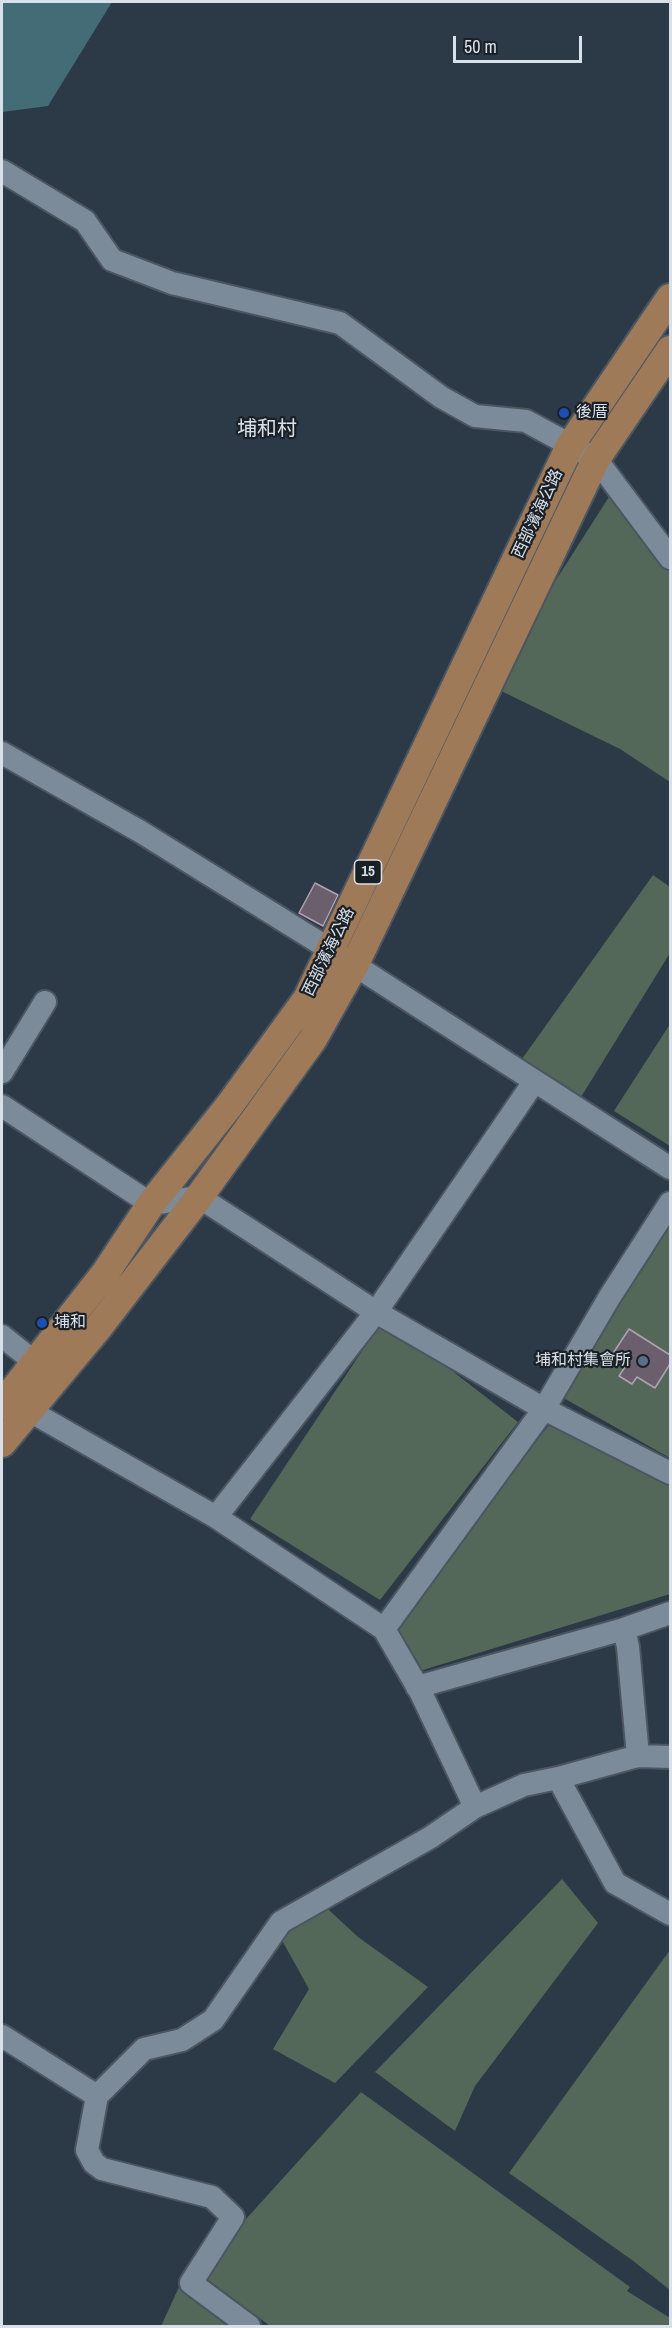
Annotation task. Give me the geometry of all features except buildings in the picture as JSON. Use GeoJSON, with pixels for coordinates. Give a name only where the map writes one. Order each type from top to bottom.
{"type":"FeatureCollection","features":[{"type":"Feature","properties":{"kind":"main road","name":"西部濱海公路"},"geometry":{"type":"LineString","coordinates":[[2,1443],[15,1408],[46,1371],[106,1272],[151,1204],[229,1106],[307,999],[570,446],[670,298]]}},
{"type":"Feature","properties":{"kind":"main road","name":"西部濱海公路"},"geometry":{"type":"LineString","coordinates":[[46,1371],[98,1328],[199,1197],[313,1040],[354,966],[596,459],[670,350]]}},
{"type":"Feature","properties":{"kind":"street"},"geometry":{"type":"LineString","coordinates":[[2,171],[85,221],[112,260],[172,283],[340,323],[441,398],[475,416],[526,421],[596,459],[670,558]]}},
{"type":"Feature","properties":{"kind":"street"},"geometry":{"type":"LineString","coordinates":[[2,753],[141,832],[331,950],[534,1083],[670,1168]]}},
{"type":"Feature","properties":{"kind":"street"},"geometry":{"type":"LineString","coordinates":[[2,1072],[45,1002]]}},
{"type":"Feature","properties":{"kind":"street"},"geometry":{"type":"LineString","coordinates":[[216,1517],[376,1312],[534,1083]]}},
{"type":"Feature","properties":{"kind":"street"},"geometry":{"type":"LineString","coordinates":[[2,1106],[151,1204],[199,1197],[376,1312],[544,1409],[670,1473]]}},
{"type":"Feature","properties":{"kind":"street"},"geometry":{"type":"LineString","coordinates":[[384,1629],[544,1409],[609,1298],[670,1203]]}},
{"type":"Feature","properties":{"kind":"street"},"geometry":{"type":"LineString","coordinates":[[2,1336],[46,1371]]}},
{"type":"Feature","properties":{"kind":"street"},"geometry":{"type":"LineString","coordinates":[[15,1408],[216,1517],[384,1629],[417,1687],[475,1807]]}},
{"type":"Feature","properties":{"kind":"street"},"geometry":{"type":"LineString","coordinates":[[417,1687],[624,1629],[670,1613]]}},
{"type":"Feature","properties":{"kind":"street"},"geometry":{"type":"LineString","coordinates":[[624,1629],[628,1647],[638,1756]]}},
{"type":"Feature","properties":{"kind":"street"},"geometry":{"type":"LineString","coordinates":[[249,2326],[191,2283],[233,2217],[212,2197],[102,2169],[94,2163],[87,2150],[98,2096],[144,2049],[182,2040],[213,2020],[281,1922],[431,1837],[475,1807],[524,1785],[638,1756],[670,1757]]}},
{"type":"Feature","properties":{"kind":"street"},"geometry":{"type":"LineString","coordinates":[[558,1778],[615,1883],[670,1914]]}},
{"type":"Feature","properties":{"kind":"street"},"geometry":{"type":"LineString","coordinates":[[2,2036],[98,2096]]}},
{"type":"Feature","properties":{"kind":"shaded area"},"geometry":{"type":"Polygon","coordinates":[[[2,2],[112,2],[48,106],[2,112],[2,2]]]}},
{"type":"Feature","properties":{"kind":"shaded area"},"geometry":{"type":"Polygon","coordinates":[[[614,489],[670,567],[670,782],[620,749],[489,685],[614,489]]]}},
{"type":"Feature","properties":{"kind":"shaded area"},"geometry":{"type":"Polygon","coordinates":[[[653,875],[670,887],[670,953],[581,1097],[522,1059],[653,875]]]}},
{"type":"Feature","properties":{"kind":"shaded area"},"geometry":{"type":"Polygon","coordinates":[[[670,1024],[670,1146],[614,1111],[670,1024]]]}},
{"type":"Feature","properties":{"kind":"shaded area"},"geometry":{"type":"Polygon","coordinates":[[[670,1223],[670,1458],[560,1396],[609,1298],[670,1223]]]}},
{"type":"Feature","properties":{"kind":"shaded area"},"geometry":{"type":"Polygon","coordinates":[[[384,1318],[518,1422],[380,1600],[250,1519],[384,1318]]]}},
{"type":"Feature","properties":{"kind":"shaded area"},"geometry":{"type":"Polygon","coordinates":[[[550,1424],[670,1478],[670,1594],[410,1674],[391,1619],[550,1424]]]}},
{"type":"Feature","properties":{"kind":"shaded area"},"geometry":{"type":"Polygon","coordinates":[[[562,1879],[598,1923],[475,2086],[455,2131],[375,2072],[562,1879]]]}},
{"type":"Feature","properties":{"kind":"shaded area"},"geometry":{"type":"Polygon","coordinates":[[[316,1898],[358,1937],[428,1987],[335,2083],[273,2049],[309,1989],[274,1926],[316,1898]]]}},
{"type":"Feature","properties":{"kind":"shaded area"},"geometry":{"type":"Polygon","coordinates":[[[670,1950],[670,2290],[632,2260],[509,2173],[670,1950]]]}},
{"type":"Feature","properties":{"kind":"shaded area"},"geometry":{"type":"Polygon","coordinates":[[[361,2092],[630,2287],[627,2291],[670,2318],[670,2326],[270,2326],[198,2272],[361,2092]]]}},
{"type":"Feature","properties":{"kind":"shaded area"},"geometry":{"type":"Polygon","coordinates":[[[180,2285],[227,2326],[161,2326],[180,2285]]]}},
{"type":"Feature","properties":{"kind":"place","name":"後厝"},"geometry":{"type":"Point","coordinates":[564,413]}},
{"type":"Feature","properties":{"kind":"place","name":"埔和"},"geometry":{"type":"Point","coordinates":[42,1323]}},
{"type":"Feature","properties":{"kind":"place","name":"埔和村集會所"},"geometry":{"type":"Point","coordinates":[643,1361]}},
{"type":"Feature","properties":{"kind":"district","name":"埔和村"},"geometry":{"type":"Point","coordinates":[267,430]}}]}
